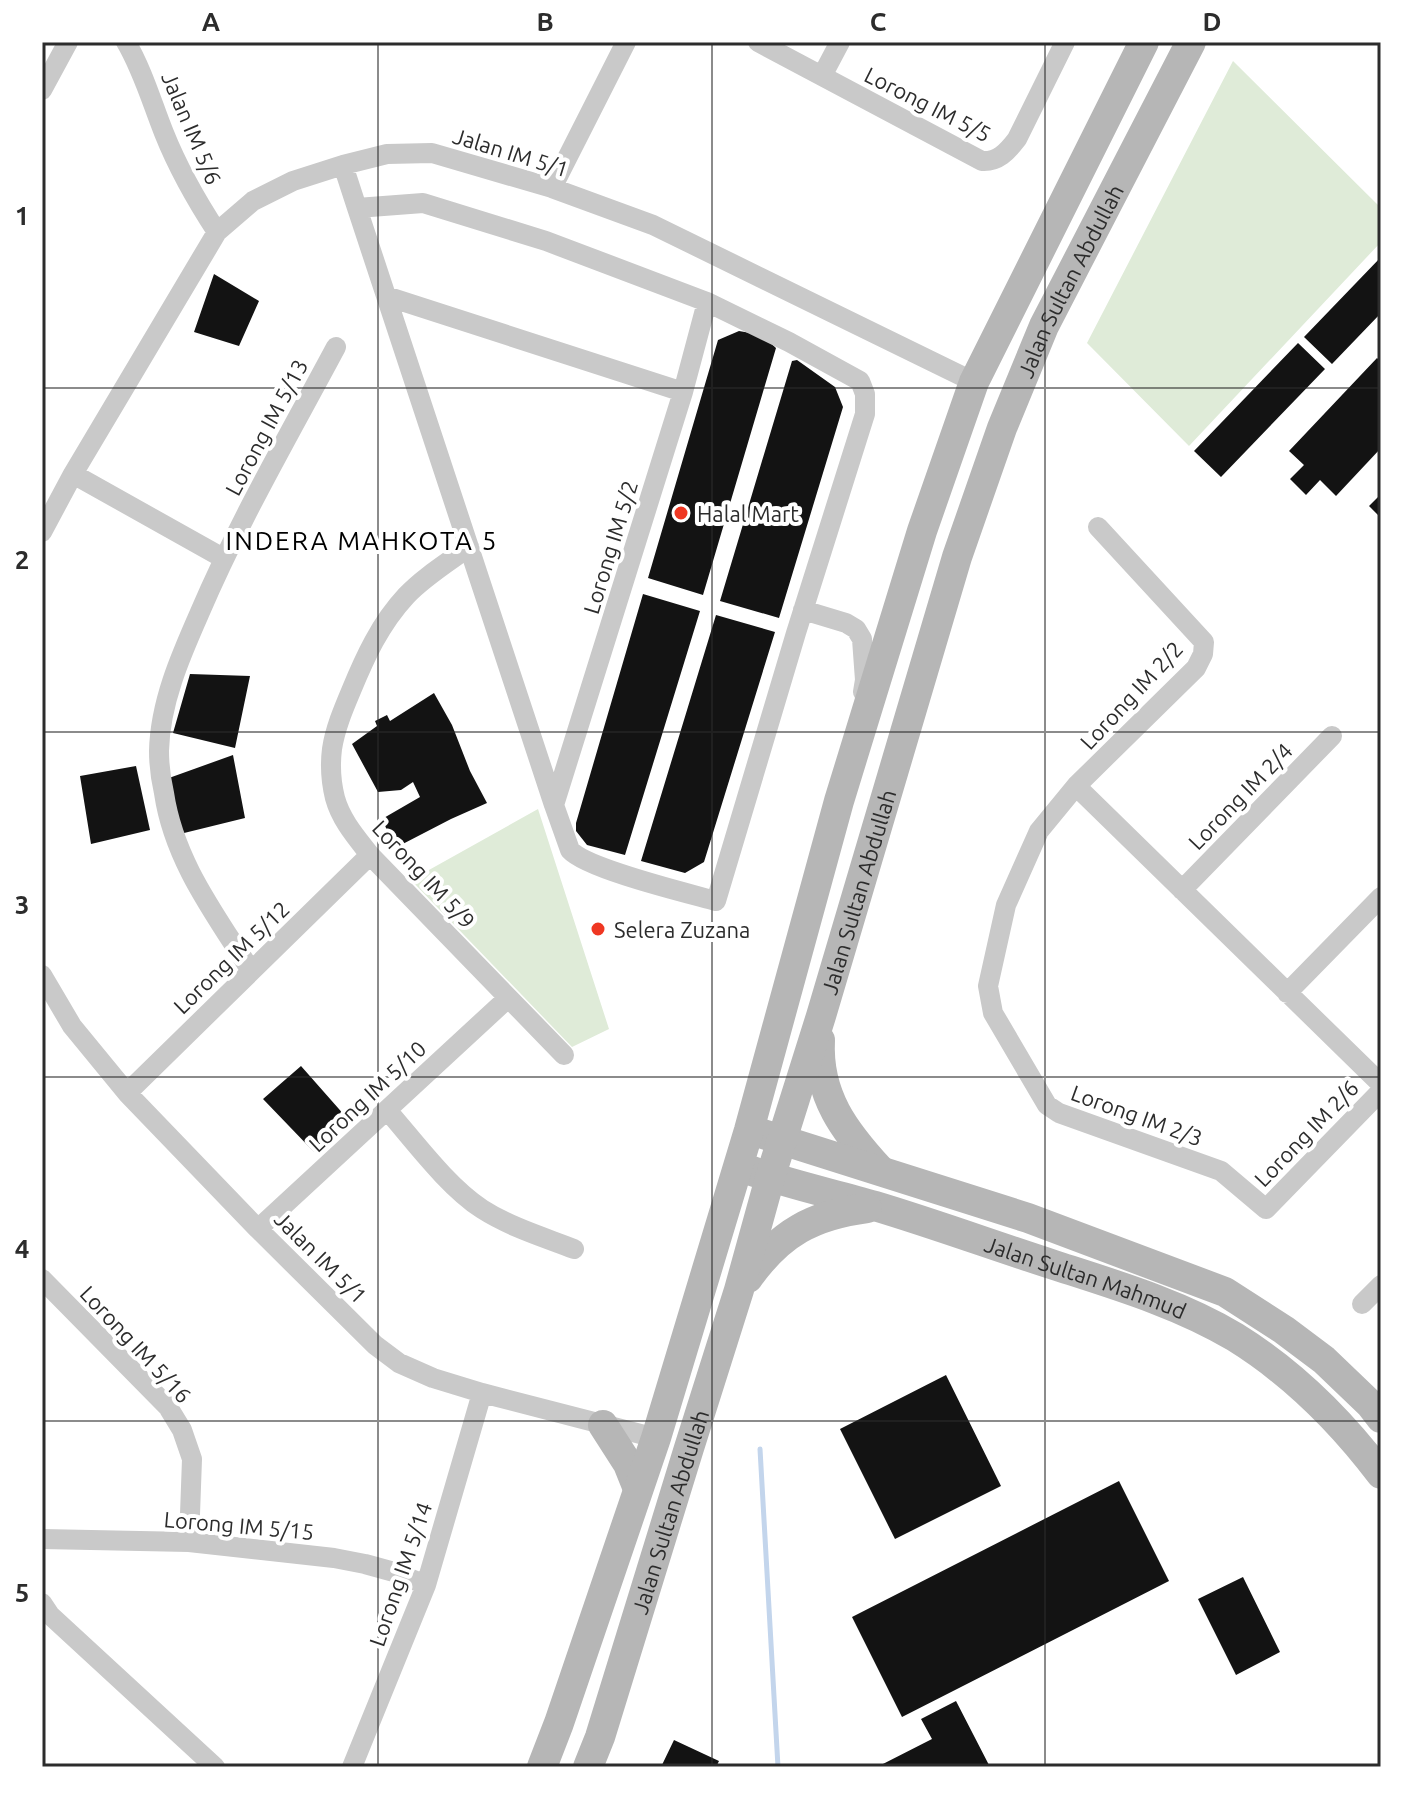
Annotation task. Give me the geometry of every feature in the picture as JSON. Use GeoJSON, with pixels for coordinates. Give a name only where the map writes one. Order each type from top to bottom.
{"type":"FeatureCollection","features":[{"type":"Feature","properties":{"kind":"main road","name":"Jalan Sultan Abdullah"},"geometry":{"type":"LineString","coordinates":[[542,1767],[656,1438],[749,1130],[839,801],[922,531],[974,382],[1144,42]]}},
{"type":"Feature","properties":{"kind":"main road","name":"Jalan Sultan Abdullah"},"geometry":{"type":"LineString","coordinates":[[588,1767],[739,1290],[957,557],[1002,428],[1044,326],[1191,42]]}},
{"type":"Feature","properties":{"kind":"main road"},"geometry":{"type":"LineString","coordinates":[[821,1016],[819,1051],[828,1093],[838,1119],[881,1172]]}},
{"type":"Feature","properties":{"kind":"main road","name":"Jalan Sultan Mahmud"},"geometry":{"type":"LineString","coordinates":[[749,1130],[1028,1218],[1225,1292],[1324,1360],[1381,1418]]}},
{"type":"Feature","properties":{"kind":"main road","name":"Jalan Sultan Mahmud"},"geometry":{"type":"LineString","coordinates":[[738,1167],[877,1207],[1175,1306],[1233,1336],[1301,1386],[1337,1420],[1381,1474]]}},
{"type":"Feature","properties":{"kind":"main road"},"geometry":{"type":"LineString","coordinates":[[739,1290],[758,1263],[780,1240],[800,1227],[828,1215],[877,1207]]}},
{"type":"Feature","properties":{"kind":"main road"},"geometry":{"type":"LineString","coordinates":[[603,1425],[628,1464],[638,1489]]}},
{"type":"Feature","properties":{"kind":"street"},"geometry":{"type":"LineString","coordinates":[[42,90],[68,42]]}},
{"type":"Feature","properties":{"kind":"street","name":"Jalan IM 5/6"},"geometry":{"type":"LineString","coordinates":[[126,42],[192,194],[217,232]]}},
{"type":"Feature","properties":{"kind":"street"},"geometry":{"type":"LineString","coordinates":[[552,188],[626,42]]}},
{"type":"Feature","properties":{"kind":"street","name":"Lorong IM 5/5"},"geometry":{"type":"LineString","coordinates":[[758,42],[982,161],[991,162],[1006,153],[1017,139],[1065,42]]}},
{"type":"Feature","properties":{"kind":"street"},"geometry":{"type":"LineString","coordinates":[[822,76],[840,42]]}},
{"type":"Feature","properties":{"kind":"street","name":"Jalan IM 5/1"},"geometry":{"type":"LineString","coordinates":[[42,532],[73,474],[217,232],[253,201],[293,181],[387,154],[432,153],[552,188],[653,225],[974,382]]}},
{"type":"Feature","properties":{"kind":"street"},"geometry":{"type":"LineString","coordinates":[[343,165],[357,208],[386,296],[554,805],[572,853],[618,873],[716,901],[865,414],[865,394],[860,381],[707,302],[546,241],[423,203],[357,208]]}},
{"type":"Feature","properties":{"kind":"street"},"geometry":{"type":"LineString","coordinates":[[386,296],[683,392]]}},
{"type":"Feature","properties":{"kind":"street","name":"Lorong IM 5/2"},"geometry":{"type":"LineString","coordinates":[[554,805],[683,392],[707,302]]}},
{"type":"Feature","properties":{"kind":"street","name":"Lorong IM 5/13"},"geometry":{"type":"LineString","coordinates":[[251,971],[191,877],[175,838],[164,795],[159,751],[164,711],[179,659],[223,558],[336,347]]}},
{"type":"Feature","properties":{"kind":"street"},"geometry":{"type":"LineString","coordinates":[[73,474],[223,558]]}},
{"type":"Feature","properties":{"kind":"street","name":"Lorong IM 2/2"},"geometry":{"type":"LineString","coordinates":[[1076,786],[1196,668],[1203,654],[1204,642],[1098,527]]}},
{"type":"Feature","properties":{"kind":"street","name":"Lorong IM 5/9"},"geometry":{"type":"LineString","coordinates":[[469,547],[406,596],[369,648],[338,722],[331,772],[335,797],[344,822],[370,855],[564,1055]]}},
{"type":"Feature","properties":{"kind":"street"},"geometry":{"type":"LineString","coordinates":[[803,610],[846,623],[856,629],[862,639],[865,680],[839,801]]}},
{"type":"Feature","properties":{"kind":"street","name":"Lorong IM 2/4"},"geometry":{"type":"LineString","coordinates":[[1182,890],[1332,736]]}},
{"type":"Feature","properties":{"kind":"street"},"geometry":{"type":"LineString","coordinates":[[1076,786],[1381,1084]]}},
{"type":"Feature","properties":{"kind":"street","name":"Lorong IM 2/3"},"geometry":{"type":"LineString","coordinates":[[1076,786],[1039,831],[1006,905],[988,986],[993,1013],[1047,1105],[1059,1113],[1221,1171],[1266,1209]]}},
{"type":"Feature","properties":{"kind":"street","name":"Lorong IM 5/12"},"geometry":{"type":"LineString","coordinates":[[127,1093],[370,855]]}},
{"type":"Feature","properties":{"kind":"street"},"geometry":{"type":"LineString","coordinates":[[1287,993],[1381,897]]}},
{"type":"Feature","properties":{"kind":"street","name":"Jalan IM 5/1"},"geometry":{"type":"LineString","coordinates":[[42,975],[72,1026],[127,1093],[375,1345],[399,1363],[433,1378],[656,1438]]}},
{"type":"Feature","properties":{"kind":"street","name":"Lorong IM 5/10"},"geometry":{"type":"LineString","coordinates":[[258,1229],[508,998]]}},
{"type":"Feature","properties":{"kind":"street","name":"Lorong IM 2/6"},"geometry":{"type":"LineString","coordinates":[[1266,1209],[1381,1091]]}},
{"type":"Feature","properties":{"kind":"street"},"geometry":{"type":"LineString","coordinates":[[387,1110],[458,1190],[480,1208],[504,1222],[574,1249]]}},
{"type":"Feature","properties":{"kind":"street","name":"Lorong IM 5/16"},"geometry":{"type":"LineString","coordinates":[[42,1279],[168,1407],[182,1430],[192,1459],[189,1542]]}},
{"type":"Feature","properties":{"kind":"street"},"geometry":{"type":"LineString","coordinates":[[1362,1304],[1381,1285]]}},
{"type":"Feature","properties":{"kind":"street","name":"Lorong IM 5/14"},"geometry":{"type":"LineString","coordinates":[[352,1767],[426,1585],[482,1393]]}},
{"type":"Feature","properties":{"kind":"street","name":"Lorong IM 5/15"},"geometry":{"type":"LineString","coordinates":[[42,1539],[189,1542],[334,1558],[394,1572],[426,1585]]}},
{"type":"Feature","properties":{"kind":"street"},"geometry":{"type":"LineString","coordinates":[[42,1603],[50,1615],[215,1767]]}},
{"type":"Feature","properties":{"kind":"green space"},"geometry":{"type":"Polygon","coordinates":[[[1233,61],[1381,208],[1381,242],[1189,446],[1087,343],[1233,61]]]}},
{"type":"Feature","properties":{"kind":"green space"},"geometry":{"type":"Polygon","coordinates":[[[538,809],[609,1029],[572,1047],[411,880],[538,809]]]}},
{"type":"Feature","properties":{"kind":"building"},"geometry":{"type":"Polygon","coordinates":[[[1381,257],[1381,313],[1332,364],[1304,337],[1381,257]]]}},
{"type":"Feature","properties":{"kind":"building"},"geometry":{"type":"Polygon","coordinates":[[[214,274],[259,301],[239,346],[194,332],[214,274]]]}},
{"type":"Feature","properties":{"kind":"building"},"geometry":{"type":"Polygon","coordinates":[[[739,331],[762,335],[776,348],[703,595],[648,578],[718,340],[739,331]]]}},
{"type":"Feature","properties":{"kind":"building"},"geometry":{"type":"Polygon","coordinates":[[[1298,343],[1325,369],[1221,477],[1194,451],[1298,343]]]}},
{"type":"Feature","properties":{"kind":"building"},"geometry":{"type":"Polygon","coordinates":[[[1377,358],[1381,362],[1381,448],[1336,496],[1320,480],[1306,495],[1290,479],[1304,465],[1289,451],[1377,358]]]}},
{"type":"Feature","properties":{"kind":"building"},"geometry":{"type":"Polygon","coordinates":[[[797,360],[835,387],[843,407],[779,618],[720,601],[792,361],[797,360]]]}},
{"type":"Feature","properties":{"kind":"building"},"geometry":{"type":"Polygon","coordinates":[[[1381,494],[1381,518],[1369,506],[1381,494]]]}},
{"type":"Feature","properties":{"kind":"building"},"geometry":{"type":"Polygon","coordinates":[[[643,594],[700,611],[625,855],[587,845],[576,831],[576,823],[643,594]]]}},
{"type":"Feature","properties":{"kind":"building"},"geometry":{"type":"Polygon","coordinates":[[[716,615],[775,632],[704,862],[685,873],[641,861],[716,615]]]}},
{"type":"Feature","properties":{"kind":"building"},"geometry":{"type":"Polygon","coordinates":[[[190,674],[250,676],[235,748],[173,733],[190,674]]]}},
{"type":"Feature","properties":{"kind":"building"},"geometry":{"type":"Polygon","coordinates":[[[434,693],[487,803],[395,848],[382,819],[420,797],[413,782],[401,790],[378,792],[352,744],[377,726],[375,721],[387,715],[390,721],[434,693]]]}},
{"type":"Feature","properties":{"kind":"building"},"geometry":{"type":"Polygon","coordinates":[[[233,755],[245,818],[180,834],[169,778],[233,755]]]}},
{"type":"Feature","properties":{"kind":"building"},"geometry":{"type":"Polygon","coordinates":[[[136,766],[150,830],[91,844],[80,776],[136,766]]]}},
{"type":"Feature","properties":{"kind":"building"},"geometry":{"type":"Polygon","coordinates":[[[301,1066],[346,1117],[314,1152],[263,1099],[301,1066]]]}},
{"type":"Feature","properties":{"kind":"building"},"geometry":{"type":"Polygon","coordinates":[[[946,1375],[1001,1486],[895,1539],[840,1429],[946,1375]]]}},
{"type":"Feature","properties":{"kind":"building"},"geometry":{"type":"Polygon","coordinates":[[[1119,1481],[1169,1581],[902,1717],[852,1617],[1119,1481]]]}},
{"type":"Feature","properties":{"kind":"building"},"geometry":{"type":"Polygon","coordinates":[[[1243,1577],[1280,1652],[1236,1675],[1198,1599],[1243,1577]]]}},
{"type":"Feature","properties":{"kind":"building"},"geometry":{"type":"Polygon","coordinates":[[[956,1701],[990,1767],[877,1767],[932,1739],[921,1719],[956,1701]]]}},
{"type":"Feature","properties":{"kind":"building"},"geometry":{"type":"Polygon","coordinates":[[[674,1740],[719,1761],[716,1767],[661,1767],[674,1740]]]}},
{"type":"Feature","properties":{"kind":"waterway"},"geometry":{"type":"LineString","coordinates":[[760,1449],[778,1767]]}},
{"type":"Feature","properties":{"kind":"place","name":"Halal Mart"},"geometry":{"type":"Point","coordinates":[681,513]}},
{"type":"Feature","properties":{"kind":"place","name":"Selera Zuzana"},"geometry":{"type":"Point","coordinates":[598,929]}},
{"type":"Feature","properties":{"kind":"district","name":"INDERA MAHKOTA 5"},"geometry":{"type":"Point","coordinates":[362,540]}}]}
